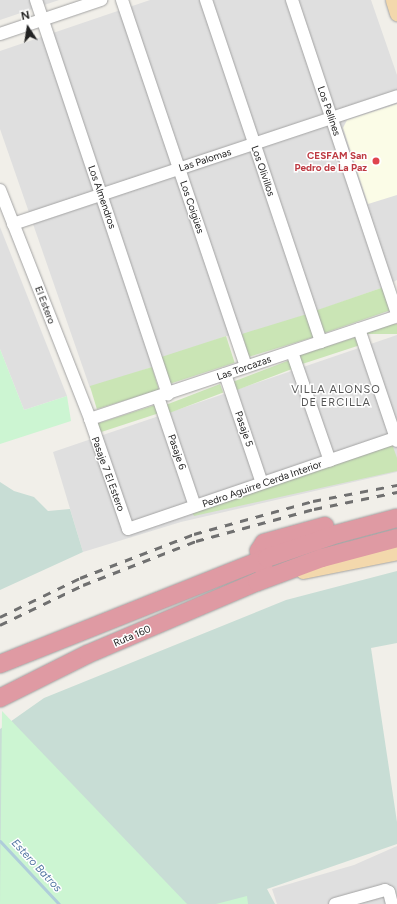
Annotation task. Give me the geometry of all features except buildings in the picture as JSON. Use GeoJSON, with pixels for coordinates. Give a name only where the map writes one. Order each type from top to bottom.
{"type":"FeatureCollection","features":[{"type":"Feature","properties":{"kind":"highway"},"geometry":{"type":"LineString","coordinates":[[0,664],[260,560],[337,534],[397,517]]}},
{"type":"Feature","properties":{"kind":"highway","name":"Ruta 160"},"geometry":{"type":"LineString","coordinates":[[0,698],[88,654],[267,579],[328,556],[397,538]]}},
{"type":"Feature","properties":{"kind":"highway"},"geometry":{"type":"LineString","coordinates":[[260,560],[267,579]]}},
{"type":"Feature","properties":{"kind":"highway"},"geometry":{"type":"LineString","coordinates":[[0,669],[52,643]]}},
{"type":"Feature","properties":{"kind":"main road"},"geometry":{"type":"LineString","coordinates":[[393,0],[397,13]]}},
{"type":"Feature","properties":{"kind":"main road"},"geometry":{"type":"LineString","coordinates":[[267,579],[397,552]]}},
{"type":"Feature","properties":{"kind":"street","name":"Los Almendros"},"geometry":{"type":"LineString","coordinates":[[36,0],[101,194],[163,396]]}},
{"type":"Feature","properties":{"kind":"street"},"geometry":{"type":"LineString","coordinates":[[0,34],[101,0]]}},
{"type":"Feature","properties":{"kind":"street","name":"Los Coigües"},"geometry":{"type":"LineString","coordinates":[[122,0],[246,368]]}},
{"type":"Feature","properties":{"kind":"street","name":"Los Olivillos"},"geometry":{"type":"LineString","coordinates":[[206,0],[321,342]]}},
{"type":"Feature","properties":{"kind":"street","name":"Los Pellines"},"geometry":{"type":"LineString","coordinates":[[292,0],[397,315]]}},
{"type":"Feature","properties":{"kind":"street","name":"Las Palomas"},"geometry":{"type":"LineString","coordinates":[[13,224],[397,96]]}},
{"type":"Feature","properties":{"kind":"street","name":"El Estero"},"geometry":{"type":"LineString","coordinates":[[0,190],[90,419]]}},
{"type":"Feature","properties":{"kind":"street","name":"Las Torcazas"},"geometry":{"type":"LineString","coordinates":[[90,419],[246,368],[397,315]]}},
{"type":"Feature","properties":{"kind":"street"},"geometry":{"type":"LineString","coordinates":[[359,329],[397,439]]}},
{"type":"Feature","properties":{"kind":"street"},"geometry":{"type":"LineString","coordinates":[[292,352],[330,461]]}},
{"type":"Feature","properties":{"kind":"street","name":"Pasaje 5"},"geometry":{"type":"LineString","coordinates":[[225,374],[262,484]]}},
{"type":"Feature","properties":{"kind":"street","name":"Pasaje 6"},"geometry":{"type":"LineString","coordinates":[[163,396],[195,506]]}},
{"type":"Feature","properties":{"kind":"street","name":"Pasaje 7 El Estero"},"geometry":{"type":"LineString","coordinates":[[90,419],[128,529]]}},
{"type":"Feature","properties":{"kind":"street","name":"Pedro Aguirre Cerda Interior"},"geometry":{"type":"LineString","coordinates":[[128,529],[397,439]]}},
{"type":"Feature","properties":{"kind":"street"},"geometry":{"type":"LineString","coordinates":[[336,904],[382,890],[389,892],[392,904]]}},
{"type":"Feature","properties":{"kind":"shaded area"},"geometry":{"type":"Polygon","coordinates":[[[0,0],[59,0],[0,20],[0,0]]]}},
{"type":"Feature","properties":{"kind":"shaded area"},"geometry":{"type":"Polygon","coordinates":[[[150,0],[371,0],[397,75],[397,280],[384,287],[243,337],[226,336],[162,359],[152,367],[90,388],[0,129],[0,51],[150,0]]]}},
{"type":"Feature","properties":{"kind":"shaded area","name":"CESFAM San Pedro de La Paz"},"geometry":{"type":"Polygon","coordinates":[[[397,104],[397,195],[368,204],[343,128],[347,120],[397,104]]]}},
{"type":"Feature","properties":{"kind":"shaded area"},"geometry":{"type":"Polygon","coordinates":[[[0,227],[67,396],[24,410],[0,349],[0,227]]]}},
{"type":"Feature","properties":{"kind":"shaded area"},"geometry":{"type":"Polygon","coordinates":[[[397,335],[397,472],[181,522],[83,552],[53,452],[397,335]]]}},
{"type":"Feature","properties":{"kind":"shaded area"},"geometry":{"type":"Polygon","coordinates":[[[0,482],[14,491],[34,497],[48,511],[70,509],[83,552],[0,590],[0,482]]]}},
{"type":"Feature","properties":{"kind":"shaded area"},"geometry":{"type":"Polygon","coordinates":[[[397,571],[397,643],[371,648],[397,822],[397,844],[267,889],[275,904],[0,904],[0,729],[44,698],[286,600],[397,571]]]}},
{"type":"Feature","properties":{"kind":"shaded area"},"geometry":{"type":"Polygon","coordinates":[[[397,846],[397,904],[277,904],[272,889],[354,865],[397,846]]]}},
{"type":"Feature","properties":{"kind":"green space"},"geometry":{"type":"Polygon","coordinates":[[[384,287],[392,310],[324,333],[316,310],[384,287]]]}},
{"type":"Feature","properties":{"kind":"green space"},"geometry":{"type":"Polygon","coordinates":[[[307,314],[314,337],[249,357],[242,334],[307,314]]]}},
{"type":"Feature","properties":{"kind":"green space"},"geometry":{"type":"Polygon","coordinates":[[[362,324],[397,324],[397,334],[362,334],[362,324]]]}},
{"type":"Feature","properties":{"kind":"green space"},"geometry":{"type":"Polygon","coordinates":[[[226,336],[235,363],[170,384],[161,357],[226,336]]]}},
{"type":"Feature","properties":{"kind":"green space"},"geometry":{"type":"Polygon","coordinates":[[[356,337],[359,346],[301,364],[298,356],[356,337]]]}},
{"type":"Feature","properties":{"kind":"green space"},"geometry":{"type":"Polygon","coordinates":[[[0,349],[24,410],[67,396],[71,421],[0,444],[0,349]]]}},
{"type":"Feature","properties":{"kind":"green space"},"geometry":{"type":"Polygon","coordinates":[[[290,360],[293,368],[236,390],[233,382],[290,360]]]}},
{"type":"Feature","properties":{"kind":"green space"},"geometry":{"type":"Polygon","coordinates":[[[152,367],[159,390],[97,409],[90,386],[152,367]]]}},
{"type":"Feature","properties":{"kind":"green space"},"geometry":{"type":"Polygon","coordinates":[[[220,384],[223,392],[168,414],[165,405],[220,384]]]}},
{"type":"Feature","properties":{"kind":"green space"},"geometry":{"type":"Polygon","coordinates":[[[155,405],[158,414],[96,434],[93,425],[155,405]]]}},
{"type":"Feature","properties":{"kind":"green space"},"geometry":{"type":"Polygon","coordinates":[[[392,444],[397,458],[397,471],[194,516],[192,512],[392,444]]]}},
{"type":"Feature","properties":{"kind":"green space"},"geometry":{"type":"Polygon","coordinates":[[[2,711],[187,904],[0,904],[2,711]]]}},
{"type":"Feature","properties":{"kind":"green space"},"geometry":{"type":"Polygon","coordinates":[[[247,896],[248,904],[216,904],[247,896]]]}},
{"type":"Feature","properties":{"kind":"waterway","name":"Estero Batros"},"geometry":{"type":"LineString","coordinates":[[0,841],[59,904]]}},
{"type":"Feature","properties":{"kind":"railway"},"geometry":{"type":"LineString","coordinates":[[0,617],[80,578],[194,534],[313,501],[397,485]]}},
{"type":"Feature","properties":{"kind":"railway"},"geometry":{"type":"LineString","coordinates":[[0,625],[83,585],[196,541],[314,509],[397,492]]}},
{"type":"Feature","properties":{"kind":"place","name":"CESFAM San Pedro de La Paz"},"geometry":{"type":"Point","coordinates":[376,161]}},
{"type":"Feature","properties":{"kind":"district","name":"VILLA ALONSO DE ERCILLA"},"geometry":{"type":"Point","coordinates":[336,397]}}]}
